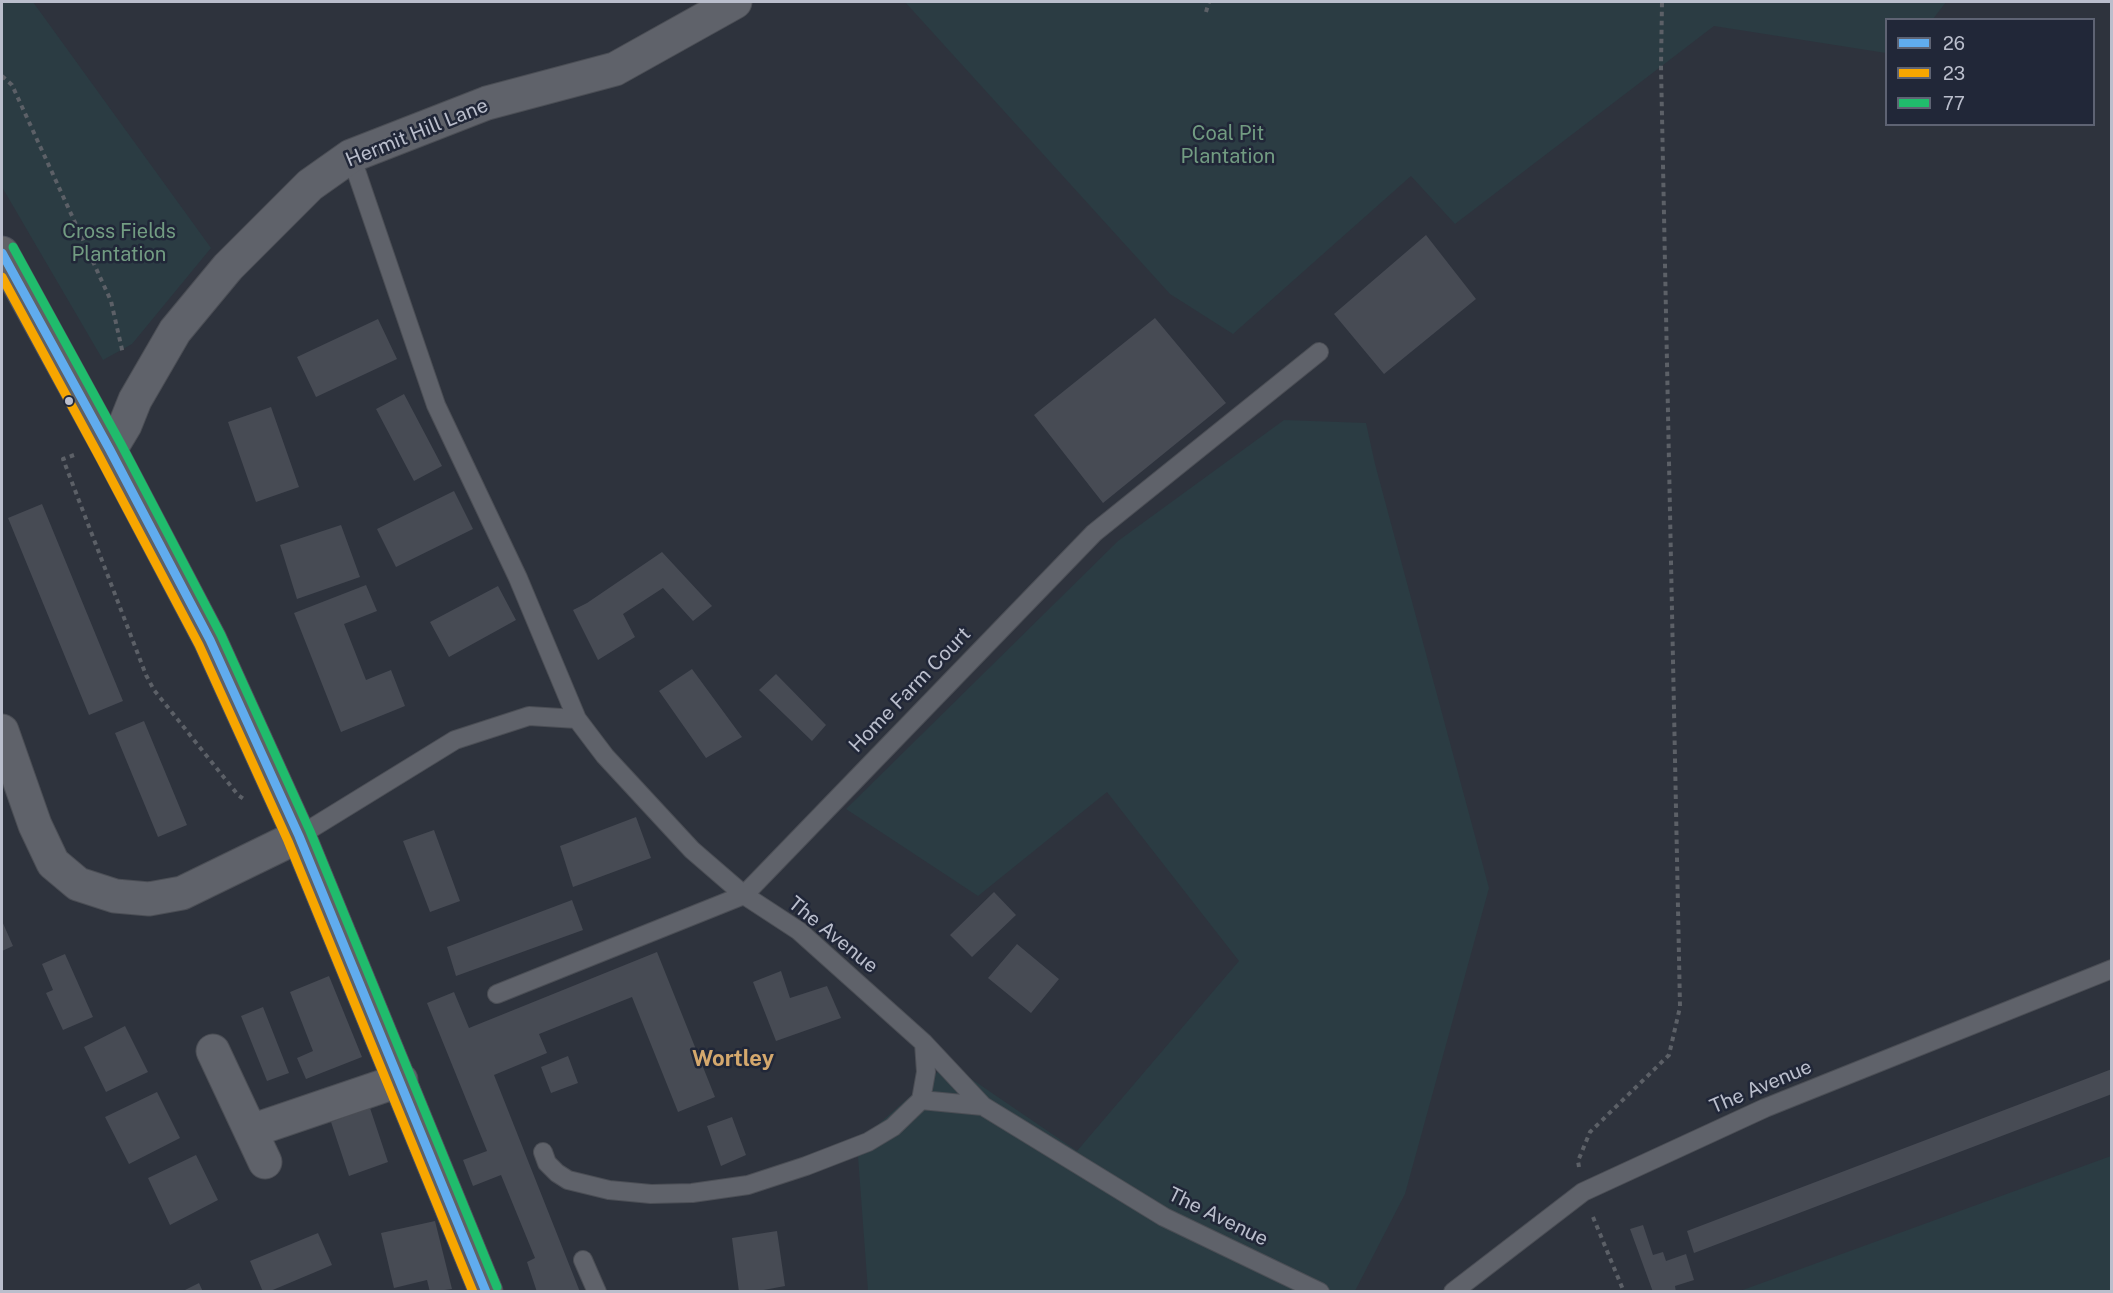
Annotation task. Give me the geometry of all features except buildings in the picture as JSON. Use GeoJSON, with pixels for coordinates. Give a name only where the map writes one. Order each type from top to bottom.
{"type":"FeatureCollection","features":[{"type":"Feature","properties":{"kind":"highway"},"geometry":{"type":"LineString","coordinates":[[2,253],[110,450],[210,640],[299,836],[486,1291]]}},
{"type":"Feature","properties":{"kind":"street","name":"Hermit Hill Lane"},"geometry":{"type":"LineString","coordinates":[[110,450],[125,426],[135,400],[175,331],[228,267],[310,185],[351,156],[487,103],[615,69],[735,2]]}},
{"type":"Feature","properties":{"kind":"street"},"geometry":{"type":"LineString","coordinates":[[2,731],[35,825],[53,863],[78,884],[115,896],[148,899],[182,892],[299,836]]}},
{"type":"Feature","properties":{"kind":"street"},"geometry":{"type":"LineString","coordinates":[[213,1051],[265,1162]]}},
{"type":"Feature","properties":{"kind":"street"},"geometry":{"type":"LineString","coordinates":[[251,1131],[401,1080]]}},
{"type":"Feature","properties":{"kind":"lane","name":"The Avenue"},"geometry":{"type":"LineString","coordinates":[[351,156],[436,405],[518,578],[577,719],[606,756],[692,850],[744,895],[800,931],[924,1043],[983,1106],[1164,1217],[1320,1292]]}},
{"type":"Feature","properties":{"kind":"lane","name":"Home Farm Court"},"geometry":{"type":"LineString","coordinates":[[497,994],[744,895],[1094,533],[1319,352]]}},
{"type":"Feature","properties":{"kind":"lane"},"geometry":{"type":"LineString","coordinates":[[299,836],[455,740],[529,716],[577,719]]}},
{"type":"Feature","properties":{"kind":"lane","name":"The Avenue"},"geometry":{"type":"LineString","coordinates":[[1453,1292],[1583,1192],[1765,1108],[2112,969]]}},
{"type":"Feature","properties":{"kind":"lane"},"geometry":{"type":"LineString","coordinates":[[543,1152],[548,1163],[568,1180],[609,1190],[651,1194],[692,1193],[748,1185],[868,1143],[893,1127],[921,1100],[926,1072],[924,1043]]}},
{"type":"Feature","properties":{"kind":"lane"},"geometry":{"type":"LineString","coordinates":[[921,1100],[983,1106]]}},
{"type":"Feature","properties":{"kind":"lane"},"geometry":{"type":"LineString","coordinates":[[583,1260],[597,1292]]}},
{"type":"Feature","properties":{"kind":"path"},"geometry":{"type":"LineString","coordinates":[[1206,12],[1209,2]]}},
{"type":"Feature","properties":{"kind":"path"},"geometry":{"type":"LineString","coordinates":[[1624,1292],[1583,1192],[1578,1161],[1590,1132],[1669,1055],[1680,1008],[1661,66],[1662,2]]}},
{"type":"Feature","properties":{"kind":"path"},"geometry":{"type":"LineString","coordinates":[[2,76],[12,85],[111,301],[135,400]]}},
{"type":"Feature","properties":{"kind":"path"},"geometry":{"type":"LineString","coordinates":[[63,459],[146,675],[154,690],[238,795],[251,805]]}},
{"type":"Feature","properties":{"kind":"green space","name":"Cross Fields Plantation"},"geometry":{"type":"Polygon","coordinates":[[[2,2],[33,2],[211,248],[132,344],[103,360],[2,187],[2,2]]]}},
{"type":"Feature","properties":{"kind":"green space","name":"Coal Pit Plantation"},"geometry":{"type":"Polygon","coordinates":[[[905,2],[1946,2],[1934,18],[1885,18],[1885,53],[1714,26],[1455,224],[1411,176],[1233,334],[1170,294],[905,2]]]}},
{"type":"Feature","properties":{"kind":"green space"},"geometry":{"type":"Polygon","coordinates":[[[1284,420],[1366,423],[1489,888],[1405,1194],[1355,1291],[868,1291],[857,1143],[948,1063],[1077,1151],[1239,961],[1107,792],[978,896],[846,809],[1118,541],[1284,420]]]}},
{"type":"Feature","properties":{"kind":"green space"},"geometry":{"type":"Polygon","coordinates":[[[2111,1156],[2111,1291],[1740,1291],[2111,1156]]]}},
{"type":"Feature","properties":{"kind":"transit line","name":"77"},"geometry":{"type":"LineString","coordinates":[[13,247],[121,444],[221,635],[310,831],[497,1287]]}},
{"type":"Feature","properties":{"kind":"transit line","name":"26"},"geometry":{"type":"LineString","coordinates":[[2,253],[110,450],[210,640],[299,836],[486,1292]]}},
{"type":"Feature","properties":{"kind":"transit line","name":"23"},"geometry":{"type":"LineString","coordinates":[[2,277],[199,645],[288,841],[473,1292]]}},
{"type":"Feature","properties":{"kind":"district","name":"Wortley"},"geometry":{"type":"Point","coordinates":[733,1059]}}]}
